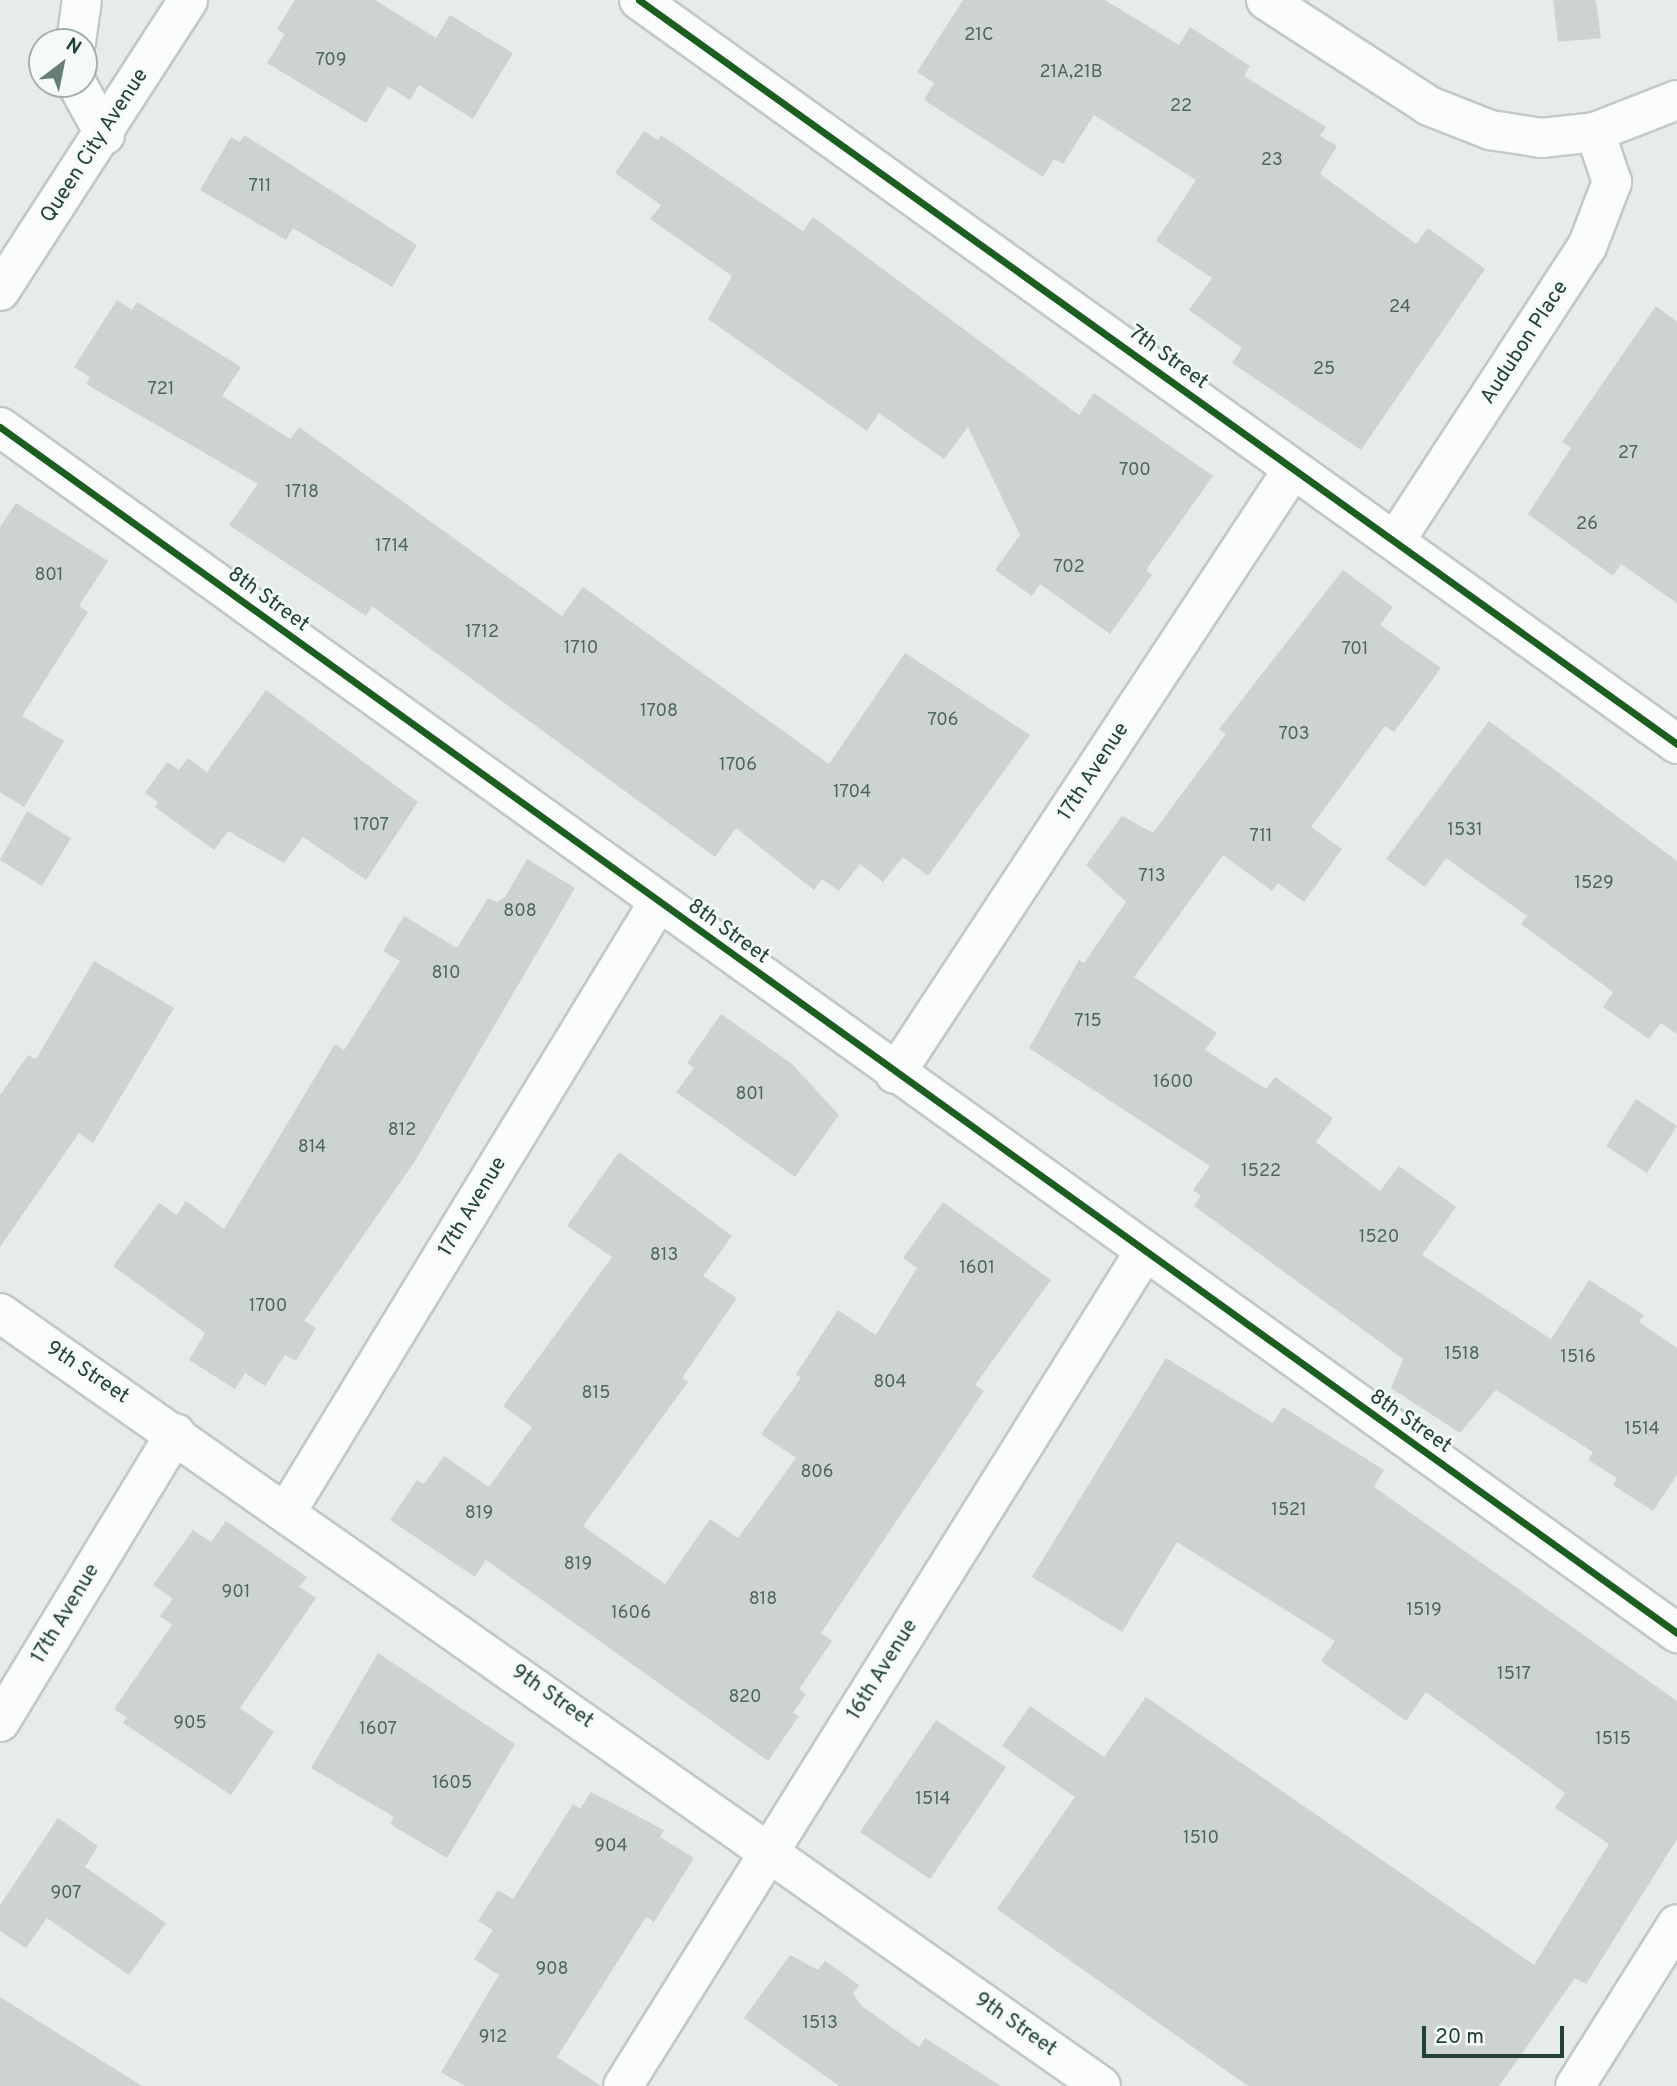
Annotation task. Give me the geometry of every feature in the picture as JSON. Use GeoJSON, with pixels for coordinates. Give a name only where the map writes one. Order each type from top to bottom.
{"type":"FeatureCollection","features":[{"type":"Feature","properties":{"kind":"street"},"geometry":{"type":"LineString","coordinates":[[78,28],[82,0]]}},
{"type":"Feature","properties":{"kind":"street","name":"Queen City Avenue"},"geometry":{"type":"LineString","coordinates":[[0,292],[105,135],[188,0]]}},
{"type":"Feature","properties":{"kind":"street","name":"7th Street"},"geometry":{"type":"LineString","coordinates":[[639,0],[1677,744]]}},
{"type":"Feature","properties":{"kind":"street"},"geometry":{"type":"LineString","coordinates":[[1266,0],[1429,106],[1490,130],[1541,138],[1595,132],[1677,100]]}},
{"type":"Feature","properties":{"kind":"street"},"geometry":{"type":"LineString","coordinates":[[85,98],[105,135]]}},
{"type":"Feature","properties":{"kind":"street","name":"Audubon Place"},"geometry":{"type":"LineString","coordinates":[[1395,541],[1587,247],[1612,182],[1595,132]]}},
{"type":"Feature","properties":{"kind":"street","name":"8th Street"},"geometry":{"type":"LineString","coordinates":[[0,427],[1143,1254],[1677,1633]]}},
{"type":"Feature","properties":{"kind":"street","name":"17th Avenue"},"geometry":{"type":"LineString","coordinates":[[895,1074],[1293,469]]}},
{"type":"Feature","properties":{"kind":"street","name":"17th Avenue"},"geometry":{"type":"LineString","coordinates":[[288,1511],[658,903]]}},
{"type":"Feature","properties":{"kind":"street","name":"16th Avenue"},"geometry":{"type":"LineString","coordinates":[[623,2086],[1143,1254]]}},
{"type":"Feature","properties":{"kind":"street","name":"9th Street"},"geometry":{"type":"LineString","coordinates":[[0,1313],[288,1511],[1101,2086]]}},
{"type":"Feature","properties":{"kind":"street","name":"17th Avenue"},"geometry":{"type":"LineString","coordinates":[[0,1722],[176,1433]]}},
{"type":"Feature","properties":{"kind":"street"},"geometry":{"type":"LineString","coordinates":[[1574,2086],[1677,1924]]}},
{"type":"Feature","properties":{"kind":"building"},"geometry":{"type":"Polygon","coordinates":[[[295,0],[375,0],[436,38],[450,15],[513,53],[473,119],[419,85],[410,100],[388,86],[366,123],[267,63],[285,34],[277,29],[295,0]]]}},
{"type":"Feature","properties":{"kind":"building"},"geometry":{"type":"Polygon","coordinates":[[[963,0],[1105,0],[1179,45],[1190,27],[1250,66],[1244,76],[1326,127],[1320,136],[1337,146],[1320,174],[1416,244],[1428,228],[1485,269],[1361,450],[1232,363],[1242,348],[1189,310],[1212,278],[1156,241],[1196,180],[1094,115],[1063,164],[1054,159],[1043,177],[924,100],[934,83],[917,72],[963,0]]]}},
{"type":"Feature","properties":{"kind":"building"},"geometry":{"type":"Polygon","coordinates":[[[1553,0],[1596,0],[1601,38],[1558,42],[1553,0]]]}},
{"type":"Feature","properties":{"kind":"building"},"geometry":{"type":"Polygon","coordinates":[[[644,131],[658,140],[661,135],[803,231],[813,217],[1079,415],[1094,393],[1213,476],[1146,570],[1152,575],[1110,634],[1040,584],[1032,596],[995,570],[1020,535],[968,427],[944,459],[879,413],[867,431],[708,319],[732,276],[650,219],[661,205],[615,173],[644,131]]]}},
{"type":"Feature","properties":{"kind":"building"},"geometry":{"type":"Polygon","coordinates":[[[244,135],[417,245],[392,287],[293,228],[286,240],[200,190],[231,137],[240,142],[244,135]]]}},
{"type":"Feature","properties":{"kind":"building"},"geometry":{"type":"Polygon","coordinates":[[[117,300],[132,310],[137,302],[241,367],[222,396],[290,439],[299,427],[562,616],[583,587],[829,764],[905,653],[1030,735],[928,876],[903,857],[883,882],[860,864],[839,891],[822,879],[814,890],[736,828],[715,857],[372,606],[366,616],[229,525],[258,484],[86,384],[90,377],[74,367],[117,300]]]}},
{"type":"Feature","properties":{"kind":"building"},"geometry":{"type":"Polygon","coordinates":[[[1656,306],[1677,322],[1677,603],[1621,564],[1613,576],[1528,514],[1571,448],[1562,442],[1656,306]]]}},
{"type":"Feature","properties":{"kind":"building"},"geometry":{"type":"Polygon","coordinates":[[[16,503],[108,561],[79,606],[88,612],[22,716],[64,741],[24,807],[0,792],[0,527],[16,503]]]}},
{"type":"Feature","properties":{"kind":"building"},"geometry":{"type":"Polygon","coordinates":[[[1343,570],[1393,607],[1380,625],[1441,668],[1394,732],[1385,726],[1311,827],[1342,849],[1304,902],[1278,883],[1272,891],[1223,855],[1134,977],[1217,1033],[1205,1050],[1266,1089],[1275,1077],[1333,1118],[1316,1142],[1380,1191],[1399,1166],[1456,1207],[1422,1255],[1551,1339],[1589,1280],[1644,1315],[1639,1322],[1677,1348],[1677,1475],[1653,1511],[1613,1485],[1617,1478],[1588,1460],[1593,1452],[1496,1390],[1460,1433],[1391,1388],[1403,1359],[1194,1206],[1201,1196],[1193,1190],[1210,1166],[1029,1048],[1079,960],[1084,963],[1126,902],[1086,865],[1122,816],[1153,833],[1226,734],[1219,729],[1343,570]]]}},
{"type":"Feature","properties":{"kind":"building"},"geometry":{"type":"Polygon","coordinates":[[[266,690],[418,802],[366,880],[303,837],[284,863],[228,831],[214,850],[155,807],[158,802],[145,793],[167,762],[179,770],[188,758],[207,772],[266,690]]]}},
{"type":"Feature","properties":{"kind":"building"},"geometry":{"type":"Polygon","coordinates":[[[1489,721],[1677,861],[1677,1034],[1661,1023],[1649,1039],[1603,1007],[1613,992],[1521,924],[1527,916],[1446,858],[1425,887],[1386,859],[1489,721]]]}},
{"type":"Feature","properties":{"kind":"building"},"geometry":{"type":"Polygon","coordinates":[[[27,811],[71,838],[42,886],[0,860],[27,811]]]}},
{"type":"Feature","properties":{"kind":"building"},"geometry":{"type":"Polygon","coordinates":[[[527,859],[575,888],[415,1161],[304,1321],[316,1328],[296,1361],[285,1355],[265,1386],[245,1373],[235,1389],[189,1360],[205,1333],[113,1266],[159,1203],[177,1215],[186,1201],[224,1229],[335,1044],[344,1050],[400,961],[383,951],[404,916],[457,948],[488,898],[497,902],[505,897],[527,859]]]}},
{"type":"Feature","properties":{"kind":"building"},"geometry":{"type":"Polygon","coordinates":[[[94,961],[174,1008],[93,1143],[79,1133],[0,1247],[0,1095],[28,1055],[36,1059],[94,961]]]}},
{"type":"Feature","properties":{"kind":"building"},"geometry":{"type":"Polygon","coordinates":[[[721,1014],[792,1064],[839,1115],[795,1177],[676,1092],[694,1068],[687,1063],[721,1014]]]}},
{"type":"Feature","properties":{"kind":"building"},"geometry":{"type":"Polygon","coordinates":[[[1636,1099],[1677,1126],[1647,1173],[1606,1146],[1636,1099]]]}},
{"type":"Feature","properties":{"kind":"building"},"geometry":{"type":"Polygon","coordinates":[[[619,1152],[732,1236],[703,1276],[737,1298],[682,1378],[688,1382],[583,1526],[665,1584],[710,1519],[738,1538],[796,1458],[761,1434],[801,1378],[796,1374],[838,1310],[876,1335],[917,1268],[903,1258],[943,1202],[1051,1280],[975,1385],[984,1391],[821,1633],[832,1641],[799,1689],[806,1694],[793,1713],[799,1716],[768,1761],[486,1560],[475,1577],[390,1520],[417,1480],[424,1484],[444,1456],[489,1487],[532,1427],[503,1406],[612,1257],[567,1226],[619,1152]]]}},
{"type":"Feature","properties":{"kind":"building"},"geometry":{"type":"Polygon","coordinates":[[[1166,1358],[1273,1423],[1283,1407],[1384,1470],[1374,1487],[1677,1701],[1677,1839],[1586,1984],[1575,1978],[1499,2086],[1248,2086],[997,1909],[1075,1797],[1002,1746],[1030,1706],[1104,1757],[1146,1697],[1534,1965],[1609,1844],[1555,1808],[1565,1793],[1426,1692],[1406,1721],[1321,1661],[1335,1641],[1177,1542],[1122,1632],[1032,1577],[1166,1358]]]}},
{"type":"Feature","properties":{"kind":"building"},"geometry":{"type":"Polygon","coordinates":[[[226,1521],[307,1577],[299,1587],[316,1598],[240,1708],[274,1732],[231,1795],[123,1723],[127,1718],[114,1709],[172,1625],[160,1616],[173,1599],[153,1585],[193,1530],[211,1542],[226,1521]]]}},
{"type":"Feature","properties":{"kind":"building"},"geometry":{"type":"Polygon","coordinates":[[[378,1653],[515,1744],[447,1858],[390,1824],[394,1817],[311,1768],[378,1653]]]}},
{"type":"Feature","properties":{"kind":"building"},"geometry":{"type":"Polygon","coordinates":[[[936,1720],[1006,1767],[930,1879],[860,1832],[936,1720]]]}},
{"type":"Feature","properties":{"kind":"building"},"geometry":{"type":"Polygon","coordinates":[[[591,1792],[664,1830],[660,1837],[694,1858],[654,1922],[646,1917],[557,2057],[601,2086],[465,2086],[441,2072],[499,1975],[474,1959],[493,1930],[478,1921],[498,1890],[513,1899],[573,1804],[580,1809],[591,1792]]]}},
{"type":"Feature","properties":{"kind":"building"},"geometry":{"type":"Polygon","coordinates":[[[58,1818],[98,1846],[85,1867],[166,1923],[129,1975],[47,1918],[26,1948],[0,1931],[0,1905],[58,1818]]]}},
{"type":"Feature","properties":{"kind":"building"},"geometry":{"type":"Polygon","coordinates":[[[790,1955],[818,1970],[825,1961],[859,1985],[853,1994],[862,2006],[919,2047],[925,2038],[1001,2086],[839,2086],[744,2018],[790,1955]]]}},
{"type":"Feature","properties":{"kind":"building"},"geometry":{"type":"Polygon","coordinates":[[[0,1997],[142,2086],[0,2086],[0,1997]]]}},
{"type":"Feature","properties":{"kind":"cycle path"},"geometry":{"type":"LineString","coordinates":[[639,0],[1677,744]]}},
{"type":"Feature","properties":{"kind":"cycle path"},"geometry":{"type":"LineString","coordinates":[[0,427],[1677,1633]]}}]}
